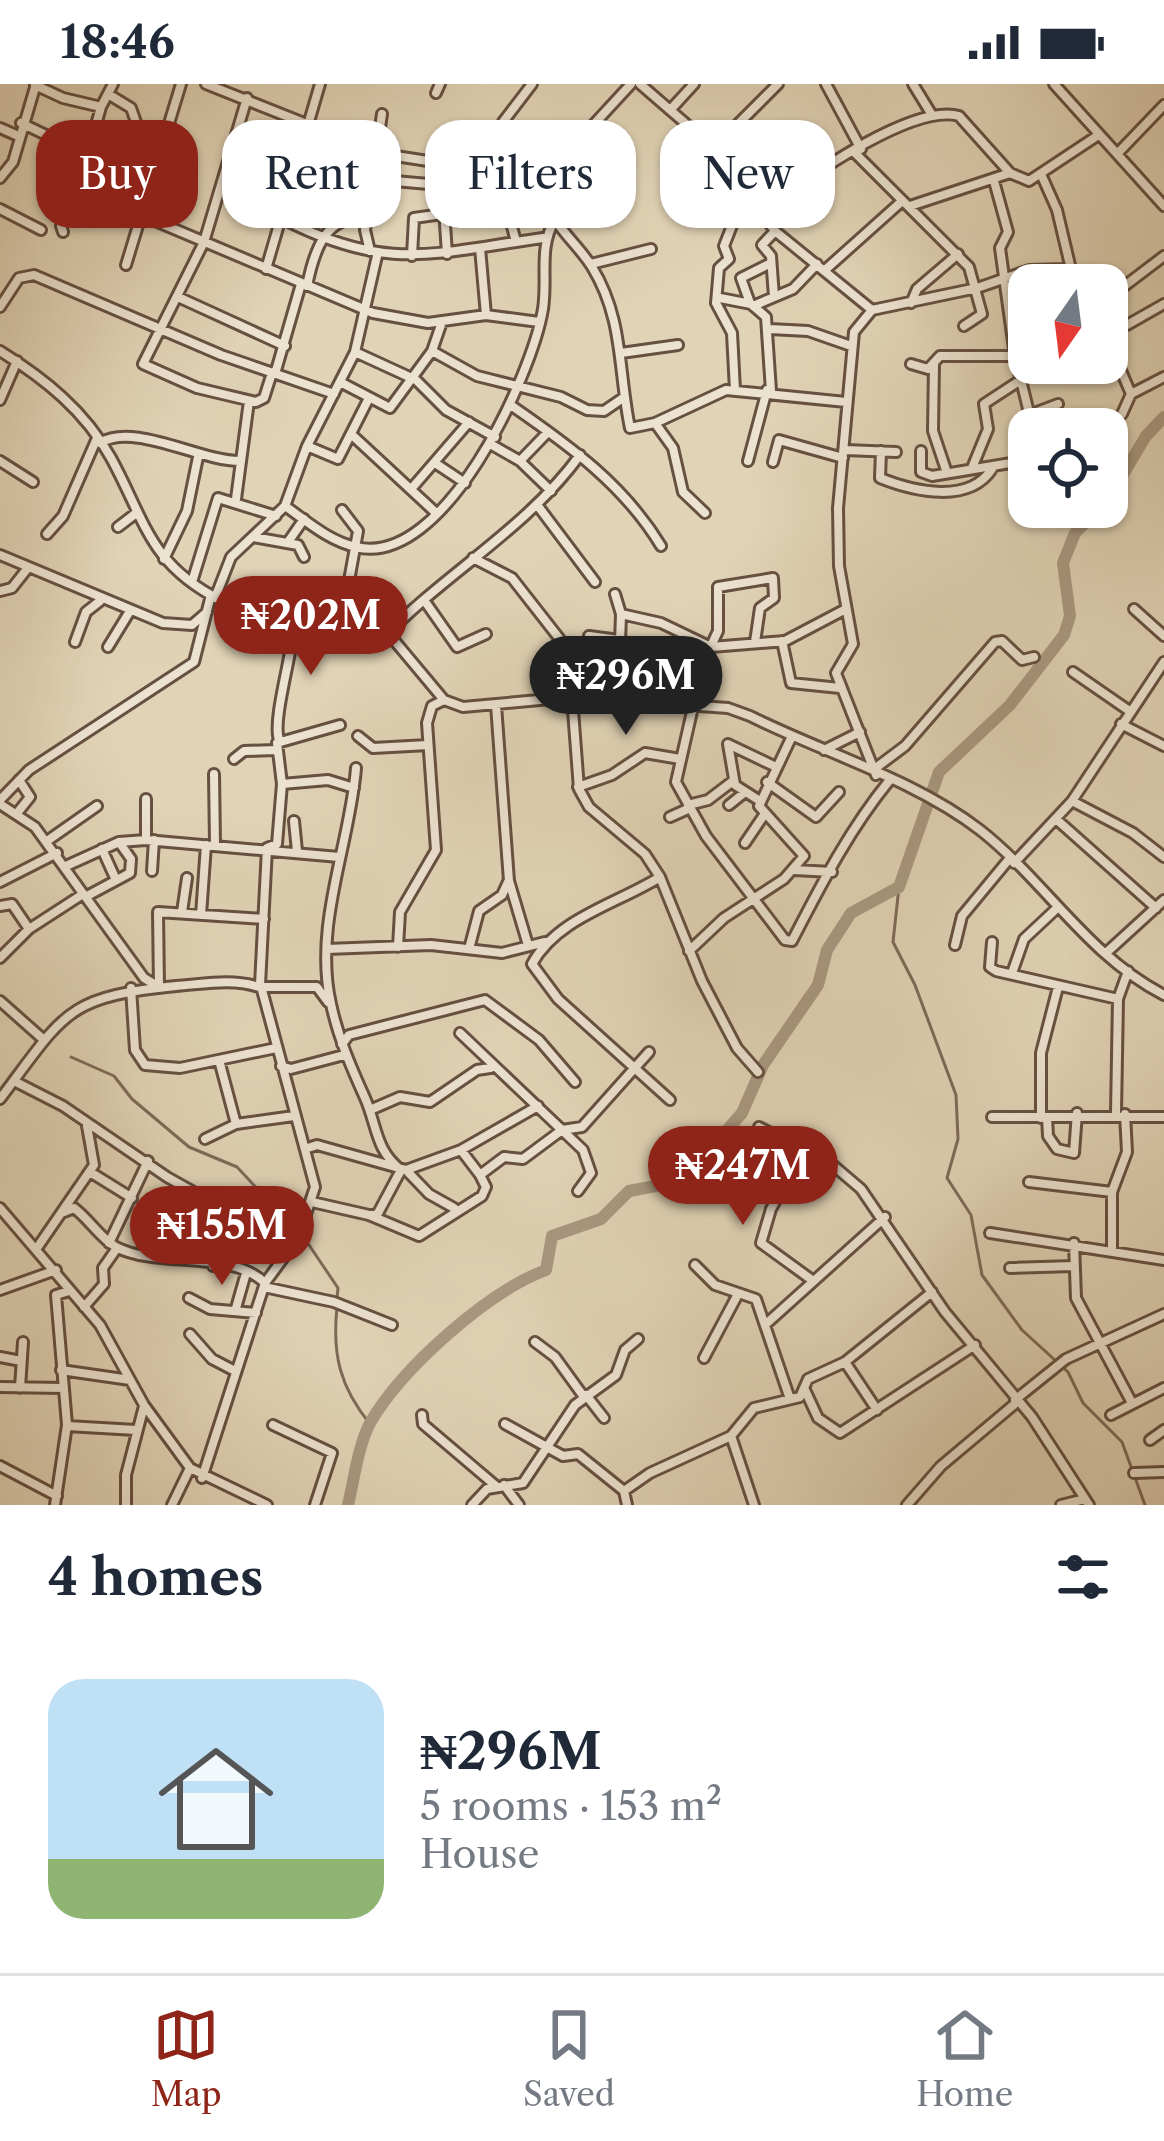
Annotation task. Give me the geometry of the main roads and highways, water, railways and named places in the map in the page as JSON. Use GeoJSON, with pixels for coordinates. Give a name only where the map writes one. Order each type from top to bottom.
{"type":"FeatureCollection","features":[{"type":"Feature","properties":{"kind":"waterway"},"geometry":{"type":"LineString","coordinates":[[1128,466],[1164,417]]}},
{"type":"Feature","properties":{"kind":"waterway"},"geometry":{"type":"LineString","coordinates":[[348,1505],[370,1423],[424,1356],[498,1295],[546,1270],[552,1236],[601,1219],[629,1191],[683,1181],[742,1113],[763,1065],[818,985],[827,950],[851,913],[899,887],[939,772],[1010,705],[1064,635],[1070,616],[1063,563],[1080,528]]}},
{"type":"Feature","properties":{"kind":"waterway"},"geometry":{"type":"LineString","coordinates":[[899,887],[893,942],[915,985],[956,1095],[958,1139],[947,1178],[971,1215],[982,1275],[1022,1330],[1068,1372],[1083,1403],[1122,1442],[1145,1505]]}},
{"type":"Feature","properties":{"kind":"waterway"},"geometry":{"type":"LineString","coordinates":[[71,1057],[114,1076],[132,1099],[189,1147],[237,1167],[307,1242],[338,1288],[337,1298]]}},
{"type":"Feature","properties":{"kind":"waterway"},"geometry":{"type":"LineString","coordinates":[[337,1307],[340,1370],[370,1424]]}}]}
